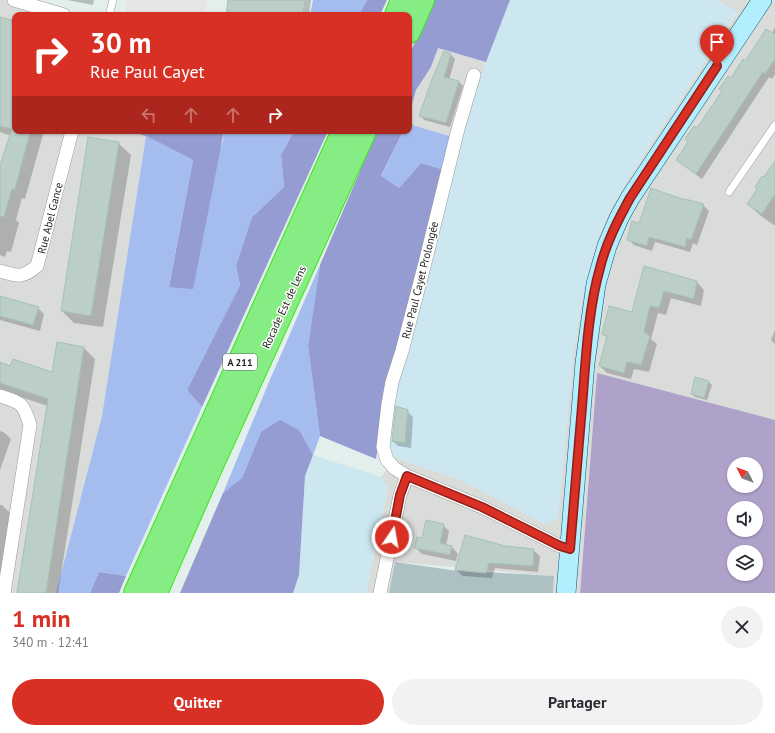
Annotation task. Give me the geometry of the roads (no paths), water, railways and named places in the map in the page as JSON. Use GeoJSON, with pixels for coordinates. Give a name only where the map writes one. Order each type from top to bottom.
{"type":"FeatureCollection","features":[{"type":"Feature","properties":{"kind":"highway"},"geometry":{"type":"LineString","coordinates":[[397,12],[402,0]]}},
{"type":"Feature","properties":{"kind":"highway"},"geometry":{"type":"LineString","coordinates":[[412,25],[423,0]]}},
{"type":"Feature","properties":{"kind":"highway","name":"Rocade Est de Lens"},"geometry":{"type":"LineString","coordinates":[[135,593],[343,134]]}},
{"type":"Feature","properties":{"kind":"highway","name":"Rocade Est de Lens"},"geometry":{"type":"LineString","coordinates":[[156,593],[363,134]]}},
{"type":"Feature","properties":{"kind":"street"},"geometry":{"type":"LineString","coordinates":[[14,0],[54,12]]}},
{"type":"Feature","properties":{"kind":"street"},"geometry":{"type":"LineString","coordinates":[[566,593],[585,363],[596,284],[607,246],[619,218],[642,178],[762,0]]}},
{"type":"Feature","properties":{"kind":"street","name":"Rue Paul Cayet Prolongée"},"geometry":{"type":"LineString","coordinates":[[474,75],[458,129],[402,351],[392,382],[383,447],[387,460],[394,468],[407,476],[482,507],[560,546],[570,549]]}},
{"type":"Feature","properties":{"kind":"street","name":"Rue Abel Gance"},"geometry":{"type":"LineString","coordinates":[[0,270],[20,276],[29,273],[37,266],[71,134]]}},
{"type":"Feature","properties":{"kind":"street"},"geometry":{"type":"LineString","coordinates":[[0,396],[19,402],[26,412],[30,424],[4,593]]}},
{"type":"Feature","properties":{"kind":"street"},"geometry":{"type":"LineString","coordinates":[[380,593],[400,495],[407,476]]}},
{"type":"Feature","properties":{"kind":"lane"},"geometry":{"type":"LineString","coordinates":[[110,12],[113,0]]}},
{"type":"Feature","properties":{"kind":"lane"},"geometry":{"type":"LineString","coordinates":[[729,192],[775,125]]}}]}
